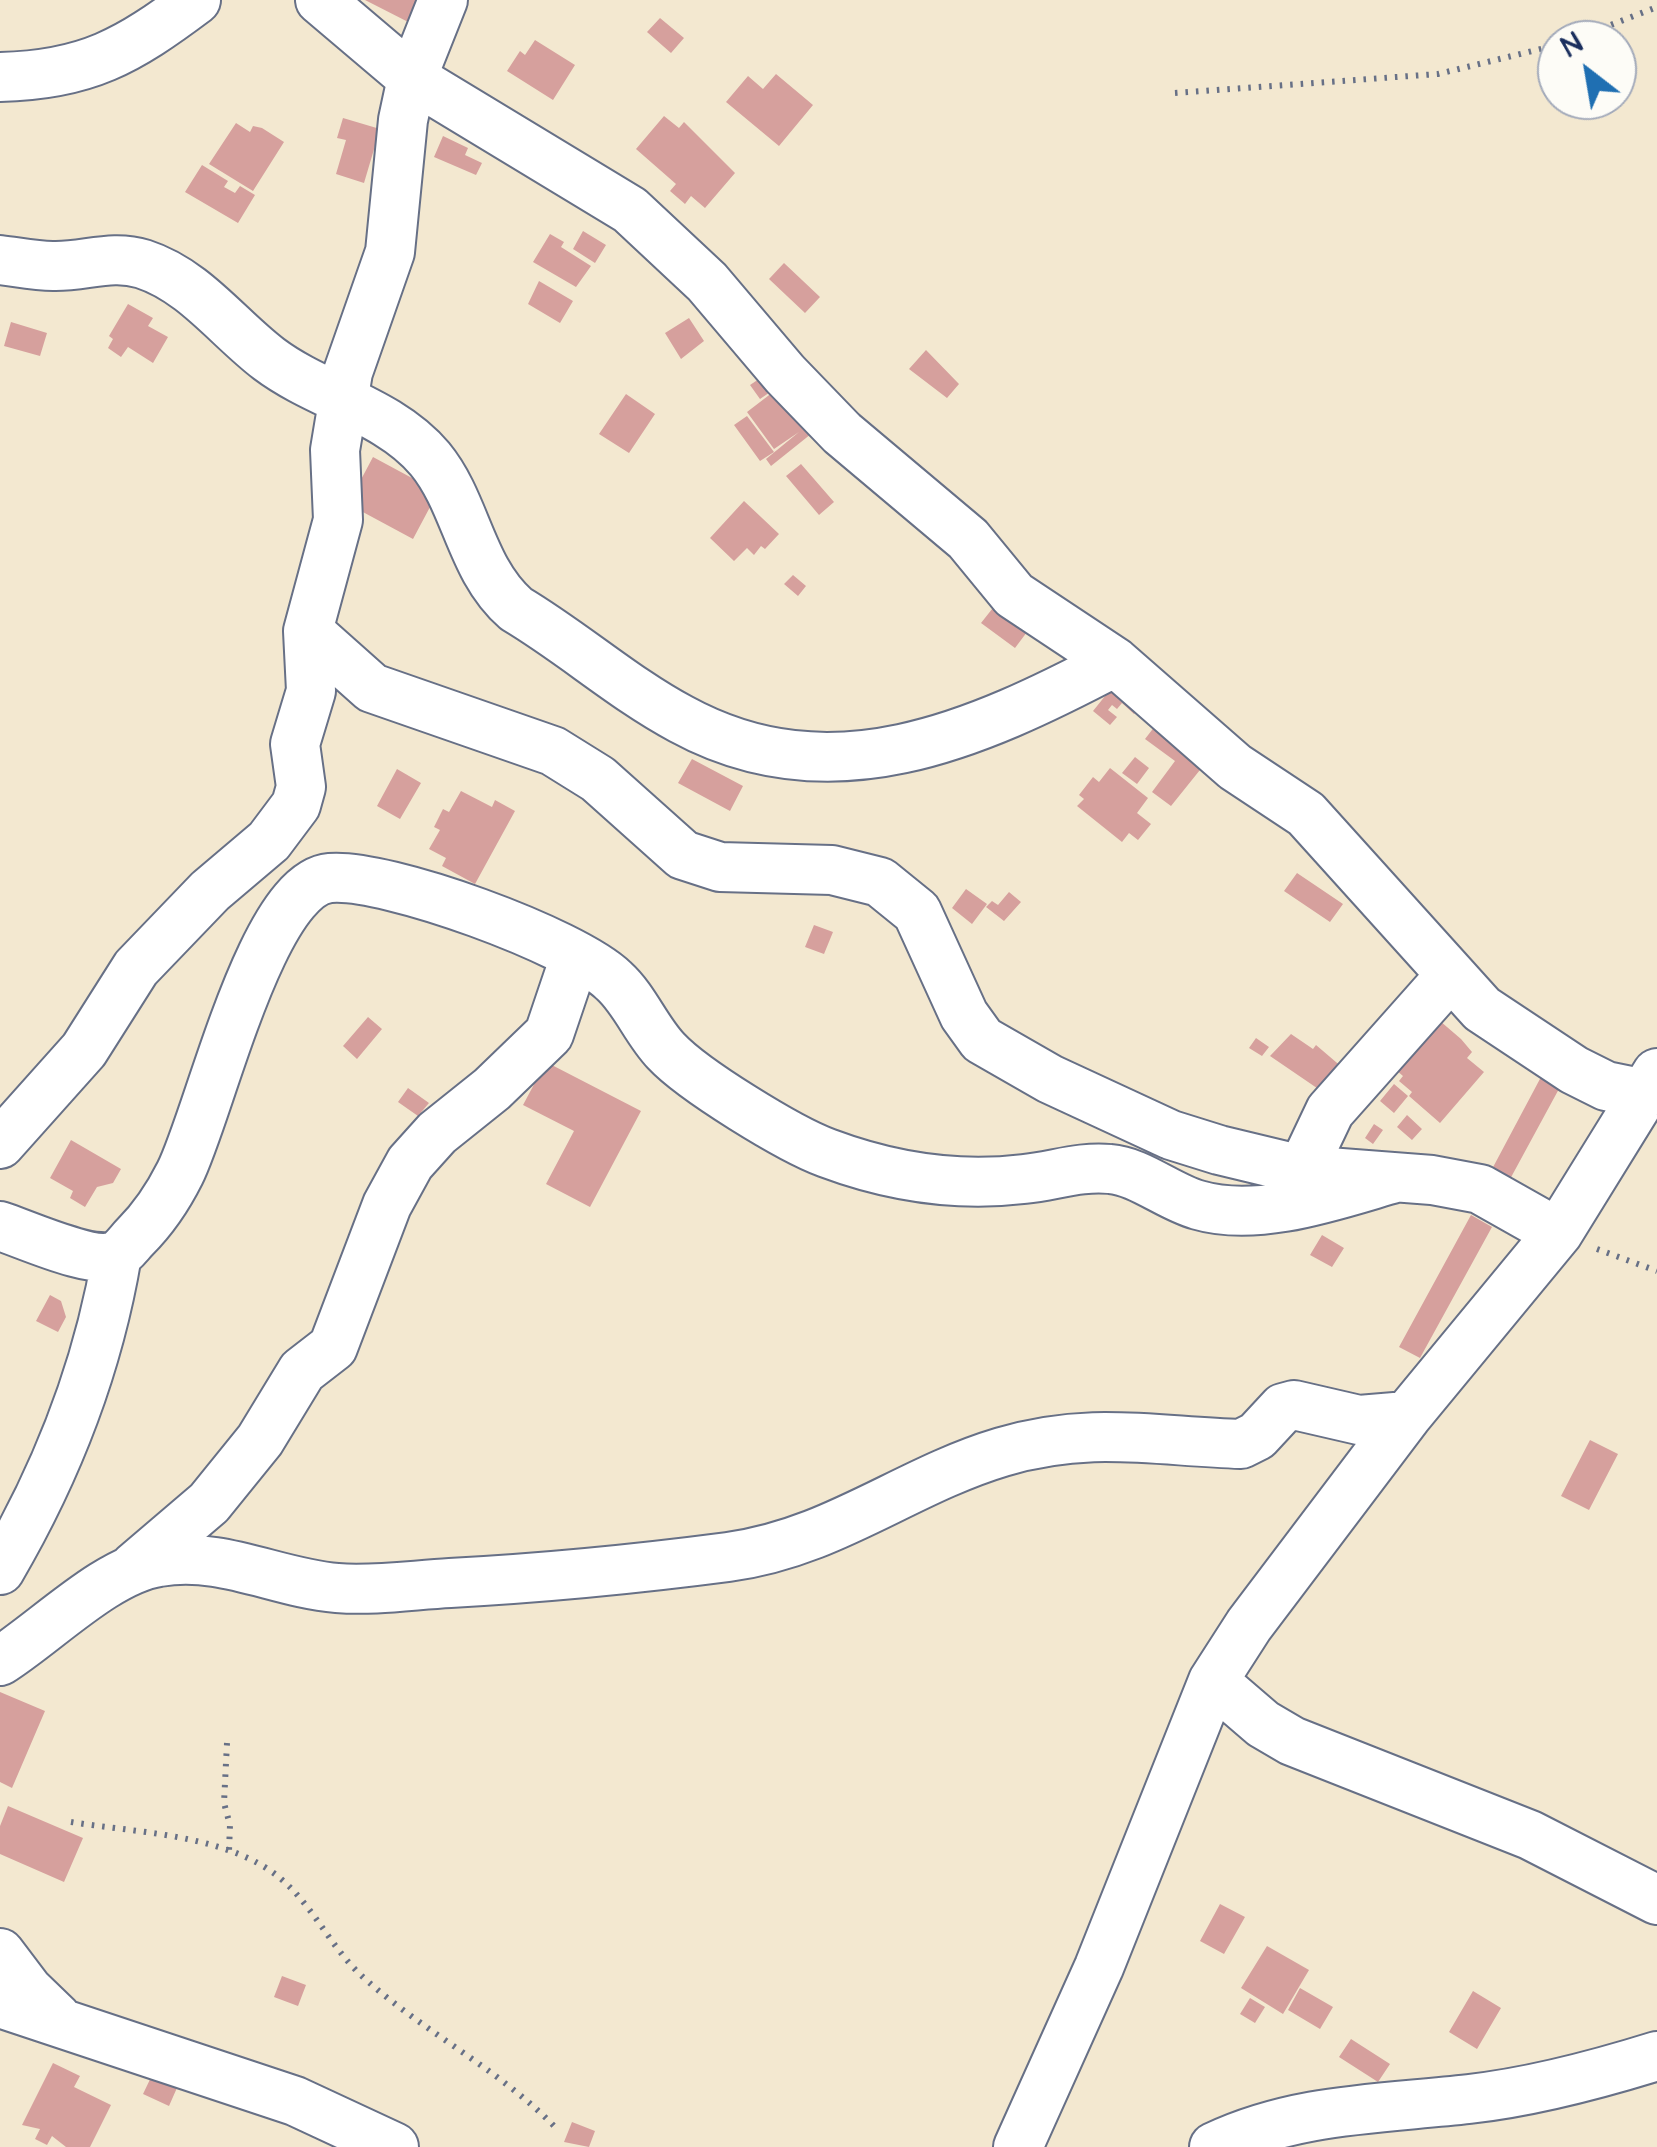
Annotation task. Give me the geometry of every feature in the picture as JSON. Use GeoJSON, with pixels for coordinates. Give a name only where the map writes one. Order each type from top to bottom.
{"type":"FeatureCollection","features":[{"type":"Feature","properties":{"kind":"street"},"geometry":{"type":"LineString","coordinates":[[0,78],[70,70],[118,54],[196,0]]}},
{"type":"Feature","properties":{"kind":"street"},"geometry":{"type":"LineString","coordinates":[[320,0],[412,78],[630,210],[707,282],[842,434],[968,539],[1014,595],[1115,662],[1235,767],[1306,814],[1344,851],[1450,977],[1482,1009],[1574,1070],[1606,1086],[1649,1099],[1558,1233],[1407,1416],[1249,1625],[1213,1681],[1099,1967],[1018,2147]]}},
{"type":"Feature","properties":{"kind":"street"},"geometry":{"type":"LineString","coordinates":[[0,1144],[84,1050],[136,968],[210,891],[269,842],[296,805],[300,787],[295,744],[311,691],[308,631],[338,520],[335,450],[343,398],[356,344],[390,252],[403,120],[412,78],[443,0]]}},
{"type":"Feature","properties":{"kind":"street"},"geometry":{"type":"LineString","coordinates":[[0,260],[54,266],[119,258],[146,265],[188,288],[272,361],[343,398],[404,438],[435,466],[500,594],[679,718],[738,747],[818,760],[874,755],[994,718],[1115,662]]}},
{"type":"Feature","properties":{"kind":"street"},"geometry":{"type":"LineString","coordinates":[[308,631],[372,688],[553,751],[598,779],[683,854],[720,866],[832,870],[880,882],[918,912],[964,1015],[982,1040],[999,1054],[1171,1136],[1302,1170],[1480,1189],[1558,1233]]}},
{"type":"Feature","properties":{"kind":"street"},"geometry":{"type":"LineString","coordinates":[[0,1226],[93,1258],[116,1255],[147,1226],[181,1172],[256,967],[295,896],[323,878],[352,878],[476,914],[575,958],[613,980],[668,1053],[744,1106],[824,1152],[898,1175],[964,1183],[1026,1179],[1082,1168],[1117,1169],[1200,1206],[1234,1210],[1323,1197],[1395,1178]]}},
{"type":"Feature","properties":{"kind":"street"},"geometry":{"type":"LineString","coordinates":[[0,1660],[128,1573],[209,1503],[260,1440],[302,1371],[333,1347],[387,1206],[410,1163],[437,1133],[549,1034],[575,958]]}},
{"type":"Feature","properties":{"kind":"street"},"geometry":{"type":"LineString","coordinates":[[1302,1170],[1330,1111],[1450,977]]}},
{"type":"Feature","properties":{"kind":"street"},"geometry":{"type":"LineString","coordinates":[[0,1570],[33,1512],[76,1414],[104,1334],[116,1255]]}},
{"type":"Feature","properties":{"kind":"street"},"geometry":{"type":"LineString","coordinates":[[128,1573],[156,1562],[192,1558],[231,1562],[338,1588],[512,1580],[732,1557],[794,1544],[891,1503],[934,1479],[998,1453],[1048,1440],[1110,1435],[1241,1444],[1257,1436],[1283,1408],[1294,1405],[1359,1420],[1407,1416]]}},
{"type":"Feature","properties":{"kind":"street"},"geometry":{"type":"LineString","coordinates":[[1213,1681],[1263,1724],[1292,1741],[1530,1836],[1657,1900]]}},
{"type":"Feature","properties":{"kind":"street"},"geometry":{"type":"LineString","coordinates":[[0,1954],[28,1990],[64,2024]]}},
{"type":"Feature","properties":{"kind":"street"},"geometry":{"type":"LineString","coordinates":[[0,2003],[295,2100],[394,2147]]}},
{"type":"Feature","properties":{"kind":"street"},"geometry":{"type":"LineString","coordinates":[[1214,2147],[1286,2119],[1375,2106],[1471,2099],[1588,2077],[1657,2056]]}},
{"type":"Feature","properties":{"kind":"path"},"geometry":{"type":"LineString","coordinates":[[1624,20],[1657,7]]}},
{"type":"Feature","properties":{"kind":"path"},"geometry":{"type":"LineString","coordinates":[[1175,94],[1438,74],[1537,49]]}},
{"type":"Feature","properties":{"kind":"path"},"geometry":{"type":"LineString","coordinates":[[1558,1233],[1657,1271]]}},
{"type":"Feature","properties":{"kind":"path"},"geometry":{"type":"LineString","coordinates":[[227,1742],[224,1803],[230,1825],[229,1852]]}},
{"type":"Feature","properties":{"kind":"path"},"geometry":{"type":"LineString","coordinates":[[72,1822],[229,1852],[263,1866],[300,1892],[362,1977],[512,2087],[556,2128]]}},
{"type":"Feature","properties":{"kind":"building"},"geometry":{"type":"Polygon","coordinates":[[[365,0],[432,0],[418,27],[365,0]]]}},
{"type":"Feature","properties":{"kind":"building"},"geometry":{"type":"Polygon","coordinates":[[[660,18],[684,38],[671,53],[647,32],[660,18]]]}},
{"type":"Feature","properties":{"kind":"building"},"geometry":{"type":"Polygon","coordinates":[[[535,40],[575,65],[553,100],[507,71],[520,51],[525,55],[535,40]]]}},
{"type":"Feature","properties":{"kind":"building"},"geometry":{"type":"Polygon","coordinates":[[[776,74],[813,105],[779,146],[726,102],[748,76],[763,89],[776,74]]]}},
{"type":"Feature","properties":{"kind":"building"},"geometry":{"type":"Polygon","coordinates":[[[664,116],[679,128],[684,122],[735,173],[705,208],[691,196],[685,204],[670,191],[676,184],[636,149],[664,116]]]}},
{"type":"Feature","properties":{"kind":"building"},"geometry":{"type":"Polygon","coordinates":[[[343,118],[380,129],[364,183],[336,174],[346,140],[337,138],[343,118]]]}},
{"type":"Feature","properties":{"kind":"building"},"geometry":{"type":"Polygon","coordinates":[[[236,123],[250,132],[253,126],[262,128],[284,142],[253,191],[209,164],[236,123]]]}},
{"type":"Feature","properties":{"kind":"building"},"geometry":{"type":"Polygon","coordinates":[[[443,136],[468,148],[465,155],[482,163],[476,175],[434,157],[443,136]]]}},
{"type":"Feature","properties":{"kind":"building"},"geometry":{"type":"Polygon","coordinates":[[[202,165],[228,181],[224,187],[235,193],[240,186],[255,195],[238,223],[185,192],[202,165]]]}},
{"type":"Feature","properties":{"kind":"building"},"geometry":{"type":"Polygon","coordinates":[[[583,231],[606,245],[595,263],[573,249],[583,231]]]}},
{"type":"Feature","properties":{"kind":"building"},"geometry":{"type":"Polygon","coordinates":[[[550,234],[564,242],[561,247],[591,266],[576,287],[533,262],[550,234]]]}},
{"type":"Feature","properties":{"kind":"building"},"geometry":{"type":"Polygon","coordinates":[[[784,263],[820,297],[805,313],[769,279],[784,263]]]}},
{"type":"Feature","properties":{"kind":"building"},"geometry":{"type":"Polygon","coordinates":[[[539,281],[573,301],[560,323],[528,304],[539,281]]]}},
{"type":"Feature","properties":{"kind":"building"},"geometry":{"type":"Polygon","coordinates":[[[128,304],[153,318],[148,326],[168,337],[153,363],[128,347],[121,357],[108,348],[113,339],[109,336],[128,304]]]}},
{"type":"Feature","properties":{"kind":"building"},"geometry":{"type":"Polygon","coordinates":[[[689,318],[704,341],[681,359],[665,333],[689,318]]]}},
{"type":"Feature","properties":{"kind":"building"},"geometry":{"type":"Polygon","coordinates":[[[11,322],[47,333],[40,356],[4,346],[11,322]]]}},
{"type":"Feature","properties":{"kind":"building"},"geometry":{"type":"Polygon","coordinates":[[[926,350],[959,384],[947,398],[909,369],[926,350]]]}},
{"type":"Feature","properties":{"kind":"building"},"geometry":{"type":"Polygon","coordinates":[[[768,373],[779,386],[760,399],[750,385],[768,373]]]}},
{"type":"Feature","properties":{"kind":"building"},"geometry":{"type":"Polygon","coordinates":[[[777,389],[811,434],[771,466],[766,459],[799,432],[774,449],[747,412],[777,389]]]}},
{"type":"Feature","properties":{"kind":"building"},"geometry":{"type":"Polygon","coordinates":[[[626,394],[655,414],[629,453],[599,434],[626,394]]]}},
{"type":"Feature","properties":{"kind":"building"},"geometry":{"type":"Polygon","coordinates":[[[747,416],[774,452],[760,461],[734,425],[747,416]]]}},
{"type":"Feature","properties":{"kind":"building"},"geometry":{"type":"Polygon","coordinates":[[[373,457],[438,492],[413,539],[348,504],[373,457]]]}},
{"type":"Feature","properties":{"kind":"building"},"geometry":{"type":"Polygon","coordinates":[[[801,464],[834,502],[819,515],[786,476],[801,464]]]}},
{"type":"Feature","properties":{"kind":"building"},"geometry":{"type":"Polygon","coordinates":[[[744,501],[779,534],[765,549],[761,546],[754,555],[747,548],[734,561],[710,538],[744,501]]]}},
{"type":"Feature","properties":{"kind":"building"},"geometry":{"type":"Polygon","coordinates":[[[793,575],[806,586],[798,596],[784,584],[793,575]]]}},
{"type":"Feature","properties":{"kind":"building"},"geometry":{"type":"Polygon","coordinates":[[[1000,599],[1033,624],[1015,648],[981,623],[1000,599]]]}},
{"type":"Feature","properties":{"kind":"building"},"geometry":{"type":"Polygon","coordinates":[[[1118,680],[1144,703],[1134,714],[1122,703],[1117,709],[1112,705],[1108,710],[1117,717],[1110,725],[1093,711],[1118,680]]]}},
{"type":"Feature","properties":{"kind":"building"},"geometry":{"type":"Polygon","coordinates":[[[1162,717],[1212,755],[1171,806],[1152,792],[1175,761],[1145,739],[1162,717]]]}},
{"type":"Feature","properties":{"kind":"building"},"geometry":{"type":"Polygon","coordinates":[[[1135,757],[1149,768],[1137,784],[1122,773],[1135,757]]]}},
{"type":"Feature","properties":{"kind":"building"},"geometry":{"type":"Polygon","coordinates":[[[692,759],[743,786],[730,811],[678,783],[692,759]]]}},
{"type":"Feature","properties":{"kind":"building"},"geometry":{"type":"Polygon","coordinates":[[[1110,768],[1148,798],[1137,813],[1151,824],[1138,840],[1129,833],[1122,842],[1077,806],[1084,799],[1079,795],[1093,777],[1099,782],[1110,768]]]}},
{"type":"Feature","properties":{"kind":"building"},"geometry":{"type":"Polygon","coordinates":[[[397,769],[421,783],[400,819],[377,806],[397,769]]]}},
{"type":"Feature","properties":{"kind":"building"},"geometry":{"type":"Polygon","coordinates":[[[461,791],[492,807],[495,800],[515,811],[475,884],[442,866],[446,858],[429,849],[440,830],[434,827],[443,809],[449,812],[461,791]]]}},
{"type":"Feature","properties":{"kind":"building"},"geometry":{"type":"Polygon","coordinates":[[[1297,873],[1343,904],[1330,922],[1284,891],[1297,873]]]}},
{"type":"Feature","properties":{"kind":"building"},"geometry":{"type":"Polygon","coordinates":[[[966,889],[987,904],[972,924],[952,908],[966,889]]]}},
{"type":"Feature","properties":{"kind":"building"},"geometry":{"type":"Polygon","coordinates":[[[1009,892],[1021,902],[1004,921],[986,907],[992,901],[998,905],[1009,892]]]}},
{"type":"Feature","properties":{"kind":"building"},"geometry":{"type":"Polygon","coordinates":[[[814,925],[833,932],[824,954],[805,947],[814,925]]]}},
{"type":"Feature","properties":{"kind":"building"},"geometry":{"type":"Polygon","coordinates":[[[1433,1015],[1461,1039],[1472,1052],[1467,1058],[1484,1072],[1440,1123],[1409,1096],[1412,1092],[1399,1081],[1403,1076],[1389,1064],[1433,1015]]]}},
{"type":"Feature","properties":{"kind":"building"},"geometry":{"type":"Polygon","coordinates":[[[368,1017],[382,1029],[357,1059],[343,1046],[368,1017]]]}},
{"type":"Feature","properties":{"kind":"building"},"geometry":{"type":"Polygon","coordinates":[[[1291,1034],[1313,1049],[1316,1045],[1350,1074],[1333,1099],[1270,1056],[1291,1034]]]}},
{"type":"Feature","properties":{"kind":"building"},"geometry":{"type":"Polygon","coordinates":[[[1256,1038],[1269,1047],[1262,1056],[1249,1048],[1256,1038]]]}},
{"type":"Feature","properties":{"kind":"building"},"geometry":{"type":"Polygon","coordinates":[[[546,1062],[641,1111],[590,1207],[546,1184],[574,1131],[523,1105],[546,1062]]]}},
{"type":"Feature","properties":{"kind":"building"},"geometry":{"type":"Polygon","coordinates":[[[1541,1077],[1560,1087],[1509,1181],[1491,1171],[1541,1077]]]}},
{"type":"Feature","properties":{"kind":"building"},"geometry":{"type":"Polygon","coordinates":[[[1394,1084],[1408,1096],[1394,1113],[1380,1101],[1394,1084]]]}},
{"type":"Feature","properties":{"kind":"building"},"geometry":{"type":"Polygon","coordinates":[[[408,1088],[429,1103],[418,1116],[398,1102],[408,1088]]]}},
{"type":"Feature","properties":{"kind":"building"},"geometry":{"type":"Polygon","coordinates":[[[1407,1115],[1422,1129],[1412,1140],[1397,1127],[1407,1115]]]}},
{"type":"Feature","properties":{"kind":"building"},"geometry":{"type":"Polygon","coordinates":[[[1374,1124],[1383,1130],[1373,1144],[1365,1138],[1374,1124]]]}},
{"type":"Feature","properties":{"kind":"building"},"geometry":{"type":"Polygon","coordinates":[[[71,1140],[121,1169],[113,1183],[97,1187],[85,1207],[70,1198],[73,1191],[50,1178],[71,1140]]]}},
{"type":"Feature","properties":{"kind":"building"},"geometry":{"type":"Polygon","coordinates":[[[1471,1215],[1492,1227],[1420,1358],[1399,1347],[1471,1215]]]}},
{"type":"Feature","properties":{"kind":"building"},"geometry":{"type":"Polygon","coordinates":[[[1322,1235],[1344,1248],[1332,1267],[1310,1255],[1322,1235]]]}},
{"type":"Feature","properties":{"kind":"building"},"geometry":{"type":"Polygon","coordinates":[[[50,1295],[61,1301],[66,1317],[58,1332],[36,1321],[50,1295]]]}},
{"type":"Feature","properties":{"kind":"building"},"geometry":{"type":"Polygon","coordinates":[[[1590,1440],[1618,1454],[1589,1510],[1561,1496],[1590,1440]]]}},
{"type":"Feature","properties":{"kind":"building"},"geometry":{"type":"Polygon","coordinates":[[[0,1692],[45,1711],[12,1788],[0,1782],[0,1692]]]}},
{"type":"Feature","properties":{"kind":"building"},"geometry":{"type":"Polygon","coordinates":[[[8,1806],[83,1838],[64,1882],[0,1854],[0,1826],[8,1806]]]}},
{"type":"Feature","properties":{"kind":"building"},"geometry":{"type":"Polygon","coordinates":[[[1220,1904],[1245,1917],[1224,1954],[1200,1941],[1220,1904]]]}},
{"type":"Feature","properties":{"kind":"building"},"geometry":{"type":"Polygon","coordinates":[[[1267,1946],[1309,1970],[1283,2014],[1241,1988],[1267,1946]]]}},
{"type":"Feature","properties":{"kind":"building"},"geometry":{"type":"Polygon","coordinates":[[[282,1976],[306,1985],[298,2006],[274,1997],[282,1976]]]}},
{"type":"Feature","properties":{"kind":"building"},"geometry":{"type":"Polygon","coordinates":[[[1300,1988],[1333,2007],[1320,2029],[1288,2010],[1300,1988]]]}},
{"type":"Feature","properties":{"kind":"building"},"geometry":{"type":"Polygon","coordinates":[[[1473,1991],[1501,2008],[1477,2049],[1449,2032],[1473,1991]]]}},
{"type":"Feature","properties":{"kind":"building"},"geometry":{"type":"Polygon","coordinates":[[[1250,1998],[1265,2007],[1255,2023],[1240,2014],[1250,1998]]]}},
{"type":"Feature","properties":{"kind":"building"},"geometry":{"type":"Polygon","coordinates":[[[1351,2039],[1390,2064],[1378,2082],[1339,2057],[1351,2039]]]}},
{"type":"Feature","properties":{"kind":"building"},"geometry":{"type":"Polygon","coordinates":[[[53,2063],[80,2076],[74,2087],[111,2105],[90,2147],[66,2147],[52,2136],[47,2145],[35,2139],[40,2129],[22,2125],[53,2063]]]}},
{"type":"Feature","properties":{"kind":"building"},"geometry":{"type":"Polygon","coordinates":[[[155,2069],[180,2081],[169,2106],[143,2094],[155,2069]]]}},
{"type":"Feature","properties":{"kind":"building"},"geometry":{"type":"Polygon","coordinates":[[[572,2122],[595,2131],[589,2147],[564,2142],[572,2122]]]}}]}
